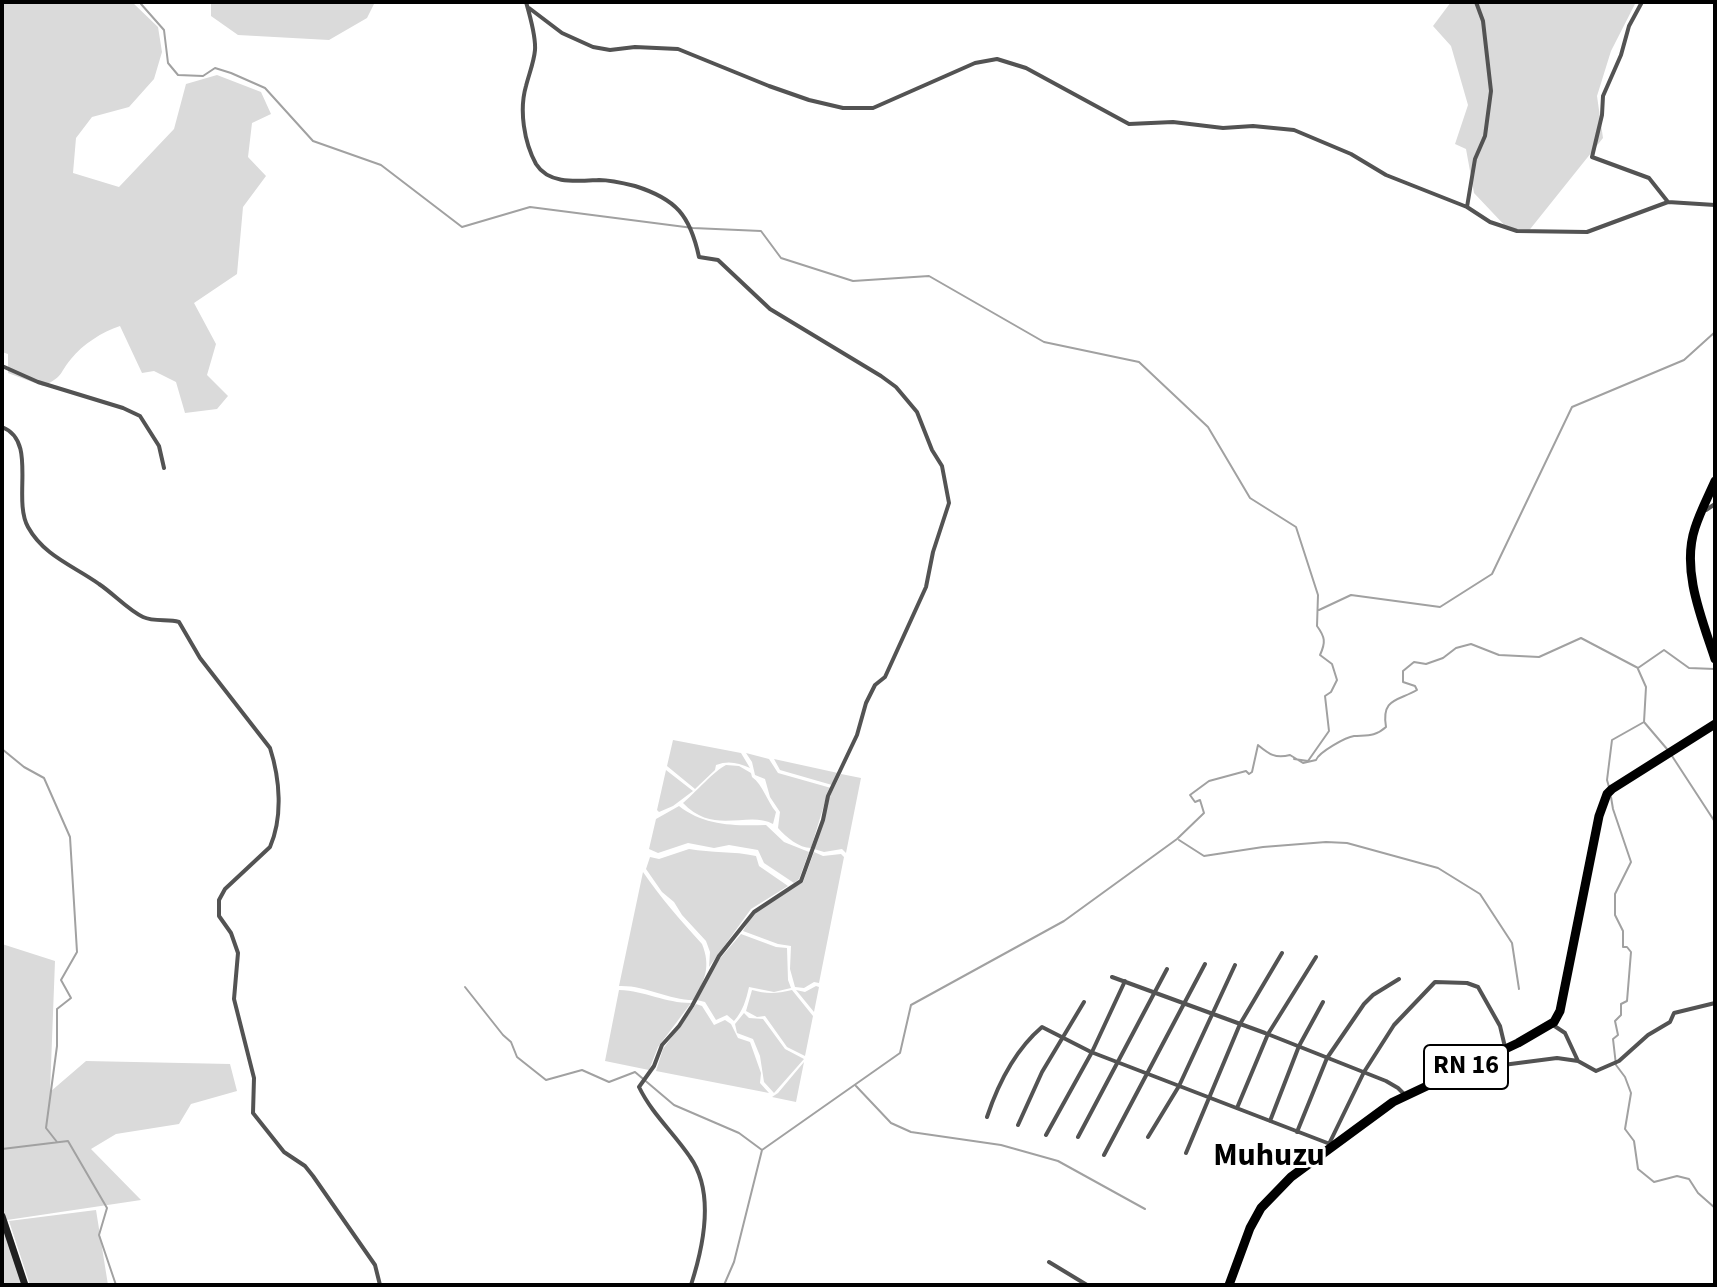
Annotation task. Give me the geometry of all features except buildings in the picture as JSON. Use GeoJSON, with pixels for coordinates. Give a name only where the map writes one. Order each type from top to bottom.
{"type":"FeatureCollection","features":[{"type":"Feature","properties":{"kind":"main road"},"geometry":{"type":"LineString","coordinates":[[1715,481],[1700,513],[1691,545],[1691,571],[1715,659]]}},
{"type":"Feature","properties":{"kind":"main road"},"geometry":{"type":"LineString","coordinates":[[1549,1025],[1560,1011],[1599,816],[1609,792],[1715,724]]}},
{"type":"Feature","properties":{"kind":"main road","name":"RN 16"},"geometry":{"type":"LineString","coordinates":[[1229,1285],[1250,1228],[1268,1199],[1291,1177],[1331,1145],[1405,1095],[1549,1025]]}},
{"type":"Feature","properties":{"kind":"main road"},"geometry":{"type":"LineString","coordinates":[[2,1216],[25,1285]]}},
{"type":"Feature","properties":{"kind":"street"},"geometry":{"type":"LineString","coordinates":[[1467,207],[1471,172],[1485,136],[1490,102],[1483,21],[1476,2]]}},
{"type":"Feature","properties":{"kind":"street"},"geometry":{"type":"LineString","coordinates":[[1642,2],[1629,26],[1621,55],[1603,96],[1592,157],[1649,178],[1668,202]]}},
{"type":"Feature","properties":{"kind":"street"},"geometry":{"type":"LineString","coordinates":[[526,4],[547,24],[593,47],[610,50],[635,47],[678,49],[769,86],[843,108],[873,108],[975,63],[997,59],[1026,68],[1129,124],[1173,122],[1223,128],[1253,126],[1294,130],[1351,154],[1386,175],[1467,207],[1490,222],[1517,231],[1587,232],[1600,230],[1668,202],[1715,205]]}},
{"type":"Feature","properties":{"kind":"street"},"geometry":{"type":"LineString","coordinates":[[526,4],[535,52],[524,93],[523,114],[527,140],[539,168],[555,178],[620,182],[668,198],[675,208],[684,213],[693,228],[699,257],[718,260],[770,309],[881,376],[903,394],[917,412],[947,482],[949,503],[933,552],[926,587],[896,656],[866,703],[854,743],[828,796],[803,878],[754,912],[719,956],[692,1006],[662,1045],[654,1066],[639,1087],[653,1112],[690,1157],[702,1186],[704,1213],[691,1285]]}},
{"type":"Feature","properties":{"kind":"street"},"geometry":{"type":"LineString","coordinates":[[2,366],[38,382],[140,416],[159,446],[164,468]]}},
{"type":"Feature","properties":{"kind":"street"},"geometry":{"type":"LineString","coordinates":[[2,427],[18,441],[23,466],[21,503],[27,526],[37,541],[54,557],[99,583],[139,615],[179,622],[200,658],[270,748],[276,766],[279,809],[273,840],[270,847],[225,889],[219,907],[219,916],[231,933],[238,953],[234,999],[254,1078],[253,1113],[284,1152],[305,1166],[313,1176],[375,1265],[380,1285]]}},
{"type":"Feature","properties":{"kind":"street"},"geometry":{"type":"LineString","coordinates":[[1700,513],[1715,504]]}},
{"type":"Feature","properties":{"kind":"street"},"geometry":{"type":"LineString","coordinates":[[1186,1153],[1240,1024],[1282,953]]}},
{"type":"Feature","properties":{"kind":"street"},"geometry":{"type":"LineString","coordinates":[[1237,1108],[1268,1034],[1316,957]]}},
{"type":"Feature","properties":{"kind":"street"},"geometry":{"type":"LineString","coordinates":[[1104,1155],[1205,964]]}},
{"type":"Feature","properties":{"kind":"street"},"geometry":{"type":"LineString","coordinates":[[1148,1137],[1179,1086],[1235,965]]}},
{"type":"Feature","properties":{"kind":"street"},"geometry":{"type":"LineString","coordinates":[[1078,1137],[1167,969]]}},
{"type":"Feature","properties":{"kind":"street"},"geometry":{"type":"LineString","coordinates":[[1112,977],[1364,1072],[1398,1088],[1405,1095]]}},
{"type":"Feature","properties":{"kind":"street"},"geometry":{"type":"LineString","coordinates":[[1297,1132],[1327,1058],[1364,1004],[1399,979]]}},
{"type":"Feature","properties":{"kind":"street"},"geometry":{"type":"LineString","coordinates":[[1046,1135],[1092,1052],[1125,981]]}},
{"type":"Feature","properties":{"kind":"street"},"geometry":{"type":"LineString","coordinates":[[987,1117],[1003,1079],[1031,1036],[1042,1027],[1092,1052],[1331,1145],[1364,1072],[1394,1025],[1430,986],[1444,981],[1478,987],[1500,1026],[1505,1049]]}},
{"type":"Feature","properties":{"kind":"street"},"geometry":{"type":"LineString","coordinates":[[1018,1125],[1026,1103],[1084,1002]]}},
{"type":"Feature","properties":{"kind":"street"},"geometry":{"type":"LineString","coordinates":[[1270,1121],[1299,1046],[1323,1002]]}},
{"type":"Feature","properties":{"kind":"street"},"geometry":{"type":"LineString","coordinates":[[1460,1070],[1544,1058],[1578,1061],[1596,1071],[1616,1061],[1670,1022],[1674,1013],[1715,1003]]}},
{"type":"Feature","properties":{"kind":"street"},"geometry":{"type":"LineString","coordinates":[[1549,1025],[1558,1026],[1565,1033],[1578,1061]]}},
{"type":"Feature","properties":{"kind":"street"},"geometry":{"type":"LineString","coordinates":[[1049,1262],[1087,1285]]}},
{"type":"Feature","properties":{"kind":"shaded area"},"geometry":{"type":"Polygon","coordinates":[[[2,2],[132,2],[158,27],[162,52],[154,79],[129,107],[92,117],[76,138],[73,173],[119,187],[174,129],[186,84],[217,75],[261,92],[271,114],[252,123],[248,157],[266,176],[243,207],[237,274],[194,303],[216,344],[207,375],[228,396],[217,409],[185,413],[176,382],[154,371],[142,373],[120,326],[87,344],[58,377],[43,386],[8,373],[8,354],[2,352],[2,2]]]}},
{"type":"Feature","properties":{"kind":"shaded area"},"geometry":{"type":"Polygon","coordinates":[[[211,2],[375,2],[367,18],[329,40],[238,35],[211,16],[211,2]]]}},
{"type":"Feature","properties":{"kind":"shaded area"},"geometry":{"type":"Polygon","coordinates":[[[1451,2],[1636,2],[1611,51],[1597,96],[1603,138],[1527,233],[1509,230],[1474,193],[1466,149],[1455,144],[1468,105],[1451,46],[1433,26],[1451,2]]]}},
{"type":"Feature","properties":{"kind":"shaded area"},"geometry":{"type":"Polygon","coordinates":[[[673,740],[741,753],[750,768],[733,763],[716,765],[715,770],[695,789],[667,766],[673,740]]]}},
{"type":"Feature","properties":{"kind":"shaded area"},"geometry":{"type":"Polygon","coordinates":[[[746,753],[769,759],[778,773],[831,788],[811,848],[797,844],[778,828],[780,812],[770,797],[765,779],[755,775],[746,753]]]}},
{"type":"Feature","properties":{"kind":"shaded area"},"geometry":{"type":"Polygon","coordinates":[[[774,759],[838,773],[832,785],[780,770],[774,759]]]}},
{"type":"Feature","properties":{"kind":"shaded area"},"geometry":{"type":"Polygon","coordinates":[[[726,765],[739,766],[751,773],[776,812],[773,824],[753,819],[707,818],[683,803],[726,765]]]}},
{"type":"Feature","properties":{"kind":"shaded area"},"geometry":{"type":"Polygon","coordinates":[[[666,770],[693,791],[659,812],[657,810],[666,770]]]}},
{"type":"Feature","properties":{"kind":"shaded area"},"geometry":{"type":"Polygon","coordinates":[[[841,774],[861,778],[846,853],[842,849],[824,852],[814,849],[829,798],[841,774]]]}},
{"type":"Feature","properties":{"kind":"shaded area"},"geometry":{"type":"Polygon","coordinates":[[[679,806],[710,821],[732,825],[766,825],[784,842],[809,852],[799,879],[794,883],[764,863],[758,850],[688,843],[658,853],[649,849],[656,819],[679,806]]]}},
{"type":"Feature","properties":{"kind":"shaded area"},"geometry":{"type":"Polygon","coordinates":[[[689,849],[756,856],[759,866],[788,886],[751,909],[709,967],[710,952],[706,941],[662,892],[646,869],[650,857],[659,859],[689,849]]]}},
{"type":"Feature","properties":{"kind":"shaded area"},"geometry":{"type":"Polygon","coordinates":[[[814,852],[823,856],[841,854],[844,857],[819,983],[814,982],[804,988],[795,987],[790,969],[791,946],[743,931],[754,912],[803,882],[814,852]]]}},
{"type":"Feature","properties":{"kind":"shaded area"},"geometry":{"type":"Polygon","coordinates":[[[643,872],[702,944],[706,973],[694,1000],[619,986],[643,872]]]}},
{"type":"Feature","properties":{"kind":"shaded area"},"geometry":{"type":"Polygon","coordinates":[[[741,934],[787,948],[791,988],[774,992],[749,987],[744,1005],[734,1021],[727,1015],[716,1020],[705,1002],[697,1000],[717,962],[741,934]]]}},
{"type":"Feature","properties":{"kind":"shaded area"},"geometry":{"type":"Polygon","coordinates":[[[2,944],[55,961],[50,1092],[86,1061],[230,1064],[237,1091],[191,1104],[179,1124],[116,1134],[91,1149],[141,1200],[7,1220],[28,1285],[2,1285],[2,944]]]}},
{"type":"Feature","properties":{"kind":"shaded area"},"geometry":{"type":"Polygon","coordinates":[[[819,987],[814,1012],[796,990],[805,992],[819,987]]]}},
{"type":"Feature","properties":{"kind":"shaded area"},"geometry":{"type":"Polygon","coordinates":[[[619,990],[691,1003],[658,1047],[649,1070],[605,1061],[619,990]]]}},
{"type":"Feature","properties":{"kind":"shaded area"},"geometry":{"type":"Polygon","coordinates":[[[752,990],[771,993],[792,990],[813,1016],[805,1056],[787,1047],[765,1016],[757,1017],[746,1011],[752,990]]]}},
{"type":"Feature","properties":{"kind":"shaded area"},"geometry":{"type":"Polygon","coordinates":[[[696,1004],[702,1006],[714,1025],[725,1020],[731,1024],[738,1038],[750,1042],[761,1073],[760,1083],[769,1093],[656,1071],[663,1049],[696,1004]]]}},
{"type":"Feature","properties":{"kind":"shaded area"},"geometry":{"type":"Polygon","coordinates":[[[744,1013],[749,1018],[763,1019],[785,1049],[804,1059],[774,1093],[764,1082],[760,1056],[753,1039],[737,1033],[735,1024],[744,1013]]]}},
{"type":"Feature","properties":{"kind":"shaded area"},"geometry":{"type":"Polygon","coordinates":[[[804,1062],[796,1102],[772,1097],[778,1093],[804,1062]]]}},
{"type":"Feature","properties":{"kind":"shaded area"},"geometry":{"type":"Polygon","coordinates":[[[96,1210],[108,1285],[30,1285],[9,1221],[96,1210]]]}},
{"type":"Feature","properties":{"kind":"waterway"},"geometry":{"type":"LineString","coordinates":[[141,4],[164,30],[168,63],[178,75],[203,76],[215,68],[265,88],[313,141],[381,165],[462,227],[530,207],[693,228],[761,231],[781,258],[853,281],[929,276],[1044,342],[1139,362],[1208,427],[1250,498],[1296,527],[1318,595],[1317,626],[1324,640],[1320,655],[1332,664],[1337,680],[1325,696],[1329,731],[1308,761],[1294,759]]}},
{"type":"Feature","properties":{"kind":"waterway"},"geometry":{"type":"LineString","coordinates":[[1319,610],[1351,595],[1440,607],[1492,574],[1572,407],[1684,360],[1715,332]]}},
{"type":"Feature","properties":{"kind":"waterway"},"geometry":{"type":"LineString","coordinates":[[724,1285],[734,1262],[762,1150],[900,1053],[911,1005],[1064,921],[1177,839],[1204,813],[1200,800],[1195,802],[1190,795],[1209,781],[1252,772],[1258,745],[1272,755],[1290,755],[1303,763],[1316,760],[1327,749],[1345,739],[1378,732],[1386,727],[1389,705],[1417,690],[1415,686],[1403,682],[1403,671],[1414,662],[1426,664],[1443,658],[1456,648],[1471,644],[1499,655],[1539,657],[1581,638],[1638,668],[1664,650],[1689,668],[1715,669]]}},
{"type":"Feature","properties":{"kind":"waterway"},"geometry":{"type":"LineString","coordinates":[[1638,669],[1646,687],[1644,722],[1667,749]]}},
{"type":"Feature","properties":{"kind":"waterway"},"geometry":{"type":"LineString","coordinates":[[1609,787],[1607,780],[1612,740],[1644,722]]}},
{"type":"Feature","properties":{"kind":"waterway"},"geometry":{"type":"LineString","coordinates":[[2,749],[44,778],[70,837],[77,952],[61,980],[71,998],[57,1009],[57,1046],[46,1128],[57,1142]]}},
{"type":"Feature","properties":{"kind":"waterway"},"geometry":{"type":"LineString","coordinates":[[1672,756],[1715,822]]}},
{"type":"Feature","properties":{"kind":"waterway"},"geometry":{"type":"LineString","coordinates":[[1611,797],[1631,862],[1615,894],[1615,915],[1623,931],[1623,947],[1631,952],[1627,1001],[1621,1004],[1621,1015],[1615,1021],[1618,1035],[1613,1039],[1616,1065],[1631,1093],[1625,1129],[1634,1141],[1638,1169],[1654,1182],[1677,1176],[1689,1179],[1698,1193],[1715,1208]]}},
{"type":"Feature","properties":{"kind":"waterway"},"geometry":{"type":"LineString","coordinates":[[1179,840],[1204,856],[1263,847],[1347,843],[1438,868],[1480,894],[1512,943],[1519,989]]}},
{"type":"Feature","properties":{"kind":"waterway"},"geometry":{"type":"LineString","coordinates":[[465,987],[511,1042],[517,1057],[546,1080],[582,1070],[609,1082],[635,1072],[674,1105],[739,1133],[762,1150]]}},
{"type":"Feature","properties":{"kind":"waterway"},"geometry":{"type":"LineString","coordinates":[[856,1086],[891,1123],[911,1132],[1001,1145],[1058,1161],[1145,1209]]}},
{"type":"Feature","properties":{"kind":"waterway"},"geometry":{"type":"LineString","coordinates":[[2,1149],[68,1141],[107,1208],[99,1235],[116,1285]]}},
{"type":"Feature","properties":{"kind":"district","name":"Muhuzu"},"geometry":{"type":"Point","coordinates":[1269,1158]}}]}
